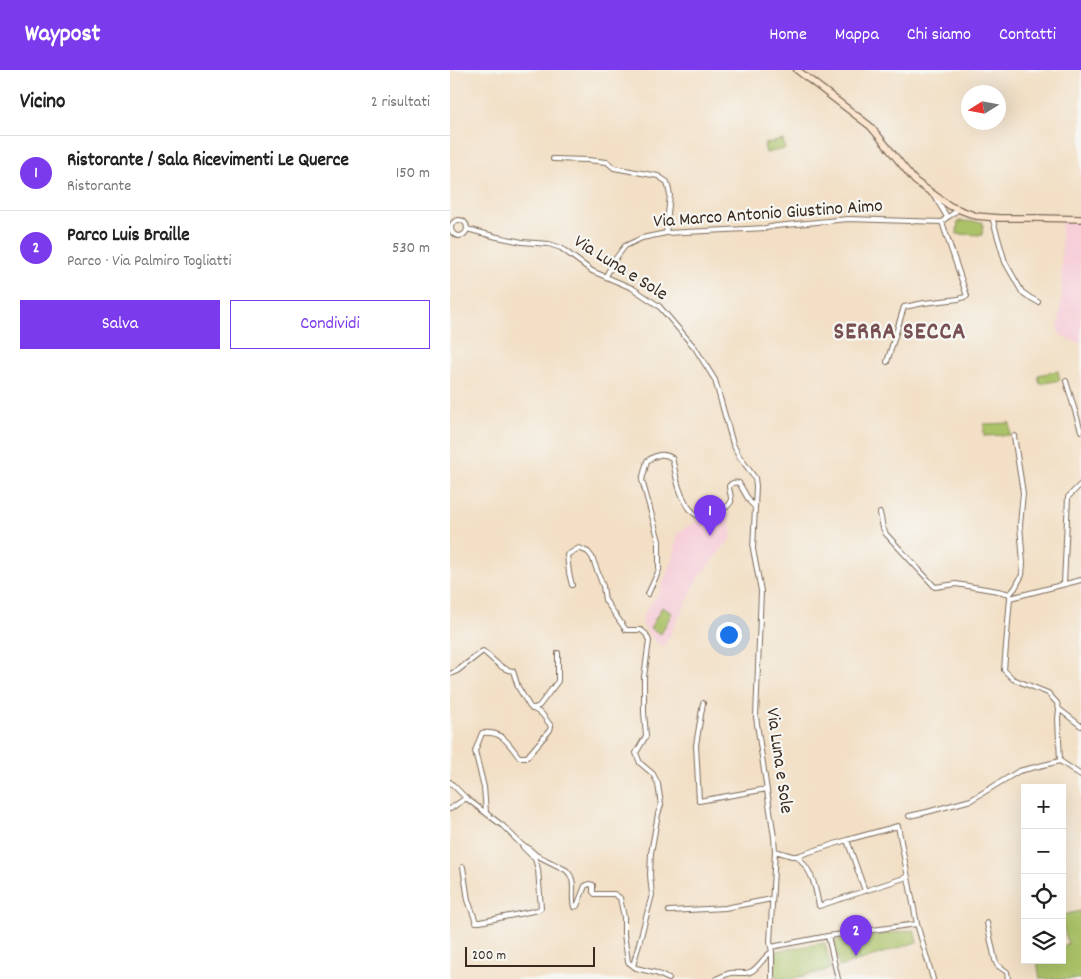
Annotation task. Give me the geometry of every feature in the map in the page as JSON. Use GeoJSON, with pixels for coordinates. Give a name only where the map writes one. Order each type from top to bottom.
{"type":"FeatureCollection","features":[{"type":"Feature","properties":{"kind":"main road"},"geometry":{"type":"LineString","coordinates":[[797,70],[807,73],[870,126],[915,181],[950,206],[976,216],[1081,219]]}},
{"type":"Feature","properties":{"kind":"street"},"geometry":{"type":"LineString","coordinates":[[553,159],[607,162],[614,168],[658,176],[668,182],[670,195],[666,233]]}},
{"type":"Feature","properties":{"kind":"street"},"geometry":{"type":"LineString","coordinates":[[934,194],[947,217]]}},
{"type":"Feature","properties":{"kind":"street"},"geometry":{"type":"LineString","coordinates":[[947,217],[950,206]]}},
{"type":"Feature","properties":{"kind":"street"},"geometry":{"type":"LineString","coordinates":[[887,362],[904,308],[967,296],[942,222],[956,212],[957,209]]}},
{"type":"Feature","properties":{"kind":"street"},"geometry":{"type":"LineString","coordinates":[[450,216],[454,222]]}},
{"type":"Feature","properties":{"kind":"street"},"geometry":{"type":"LineString","coordinates":[[992,217],[1005,262],[1022,292],[1038,302]]}},
{"type":"Feature","properties":{"kind":"street","name":"Via Marco Antonio Giustino Aimo"},"geometry":{"type":"LineString","coordinates":[[606,276],[625,246],[642,238],[666,233],[766,228],[848,220],[942,222]]}},
{"type":"Feature","properties":{"kind":"street"},"geometry":{"type":"LineString","coordinates":[[462,221],[466,224],[467,229],[465,234],[460,236],[451,232],[451,226],[454,222],[462,221]]}},
{"type":"Feature","properties":{"kind":"street","name":"Via Luna e Sole"},"geometry":{"type":"LineString","coordinates":[[467,229],[497,237],[522,242],[549,244],[561,248],[592,271],[632,288],[659,306],[695,348],[715,380],[733,444],[755,478],[753,550],[761,591],[756,717],[775,851],[770,942],[772,949],[772,979]]}},
{"type":"Feature","properties":{"kind":"street"},"geometry":{"type":"LineString","coordinates":[[1066,381],[1081,431]]}},
{"type":"Feature","properties":{"kind":"street"},"geometry":{"type":"LineString","coordinates":[[1014,436],[1023,493],[1020,525],[1023,563],[1022,575],[1010,596],[1004,670],[1012,679],[1048,693],[1057,703],[1059,709],[1060,761]]}},
{"type":"Feature","properties":{"kind":"street"},"geometry":{"type":"LineString","coordinates":[[648,594],[659,570],[659,541],[642,480],[647,461],[662,454],[672,458],[675,476],[686,503],[697,515],[704,518],[728,507],[731,502],[729,486],[734,482],[739,483],[755,507]]}},
{"type":"Feature","properties":{"kind":"street"},"geometry":{"type":"LineString","coordinates":[[1064,584],[1068,497],[1081,484]]}},
{"type":"Feature","properties":{"kind":"street"},"geometry":{"type":"LineString","coordinates":[[880,513],[886,534],[935,587],[956,584],[998,591],[1010,596],[1081,580]]}},
{"type":"Feature","properties":{"kind":"street"},"geometry":{"type":"LineString","coordinates":[[572,585],[567,555],[579,548],[588,552],[592,557],[603,586],[605,600],[626,630],[641,630],[646,634],[649,642],[644,677],[646,736],[636,753],[640,763],[653,774],[658,784],[661,805],[651,853],[650,875],[652,895],[633,966]]}},
{"type":"Feature","properties":{"kind":"street"},"geometry":{"type":"LineString","coordinates":[[450,674],[457,671],[483,651],[504,668],[513,671],[522,695],[532,709],[542,714],[551,726],[550,730],[527,757],[518,757],[504,738],[497,733],[482,733],[475,750],[484,787],[486,812]]}},
{"type":"Feature","properties":{"kind":"street"},"geometry":{"type":"LineString","coordinates":[[532,709],[539,706],[558,681],[558,653]]}},
{"type":"Feature","properties":{"kind":"street"},"geometry":{"type":"LineString","coordinates":[[703,703],[696,745],[699,801],[767,789]]}},
{"type":"Feature","properties":{"kind":"street"},"geometry":{"type":"LineString","coordinates":[[1059,709],[1081,726]]}},
{"type":"Feature","properties":{"kind":"street"},"geometry":{"type":"LineString","coordinates":[[908,816],[971,800],[1019,771],[1060,761],[1081,775]]}},
{"type":"Feature","properties":{"kind":"street"},"geometry":{"type":"LineString","coordinates":[[450,782],[466,798],[503,826],[535,859],[538,869],[541,908],[476,922],[468,900],[462,867]]}},
{"type":"Feature","properties":{"kind":"street"},"geometry":{"type":"LineString","coordinates":[[450,809],[466,798]]}},
{"type":"Feature","properties":{"kind":"street"},"geometry":{"type":"LineString","coordinates":[[775,851],[797,856],[898,826],[917,924],[933,979]]}},
{"type":"Feature","properties":{"kind":"street"},"geometry":{"type":"LineString","coordinates":[[847,840],[865,891]]}},
{"type":"Feature","properties":{"kind":"street"},"geometry":{"type":"LineString","coordinates":[[522,845],[527,847],[536,856],[569,873],[574,889],[572,904],[574,907],[577,906],[585,886],[589,884],[592,885],[595,894],[614,894],[619,896],[624,917],[624,934],[628,962],[633,966],[669,979]]}},
{"type":"Feature","properties":{"kind":"street"},"geometry":{"type":"LineString","coordinates":[[797,856],[805,864],[814,881],[819,906],[907,877]]}},
{"type":"Feature","properties":{"kind":"street"},"geometry":{"type":"LineString","coordinates":[[669,911],[725,908],[772,899]]}},
{"type":"Feature","properties":{"kind":"street"},"geometry":{"type":"LineString","coordinates":[[987,923],[995,960],[997,965],[1007,972],[1008,979]]}},
{"type":"Feature","properties":{"kind":"street"},"geometry":{"type":"LineString","coordinates":[[716,979],[730,974],[752,971],[772,949],[828,936],[917,924]]}},
{"type":"Feature","properties":{"kind":"street"},"geometry":{"type":"LineString","coordinates":[[828,936],[838,979]]}},
{"type":"Feature","properties":{"kind":"street"},"geometry":{"type":"LineString","coordinates":[[749,972],[751,979]]}},
{"type":"Feature","properties":{"kind":"shaded area"},"geometry":{"type":"Polygon","coordinates":[[[1061,221],[1081,222],[1081,343],[1062,336],[1058,331],[1062,291],[1061,221]]]}},
{"type":"Feature","properties":{"kind":"shaded area"},"geometry":{"type":"Polygon","coordinates":[[[728,513],[732,537],[699,577],[664,647],[658,644],[643,625],[643,615],[659,593],[674,555],[677,534],[694,522],[710,516],[728,513]]]}},
{"type":"Feature","properties":{"kind":"green space"},"geometry":{"type":"Polygon","coordinates":[[[783,140],[785,149],[766,153],[764,144],[783,140]]]}},
{"type":"Feature","properties":{"kind":"green space"},"geometry":{"type":"Polygon","coordinates":[[[958,221],[983,222],[982,235],[957,234],[958,221]]]}},
{"type":"Feature","properties":{"kind":"green space"},"geometry":{"type":"Polygon","coordinates":[[[1058,371],[1060,380],[1040,384],[1038,375],[1058,371]]]}},
{"type":"Feature","properties":{"kind":"green space"},"geometry":{"type":"Polygon","coordinates":[[[1010,423],[1010,435],[984,436],[984,424],[1010,423]]]}},
{"type":"Feature","properties":{"kind":"green space"},"geometry":{"type":"Polygon","coordinates":[[[662,607],[672,613],[661,634],[650,628],[662,607]]]}},
{"type":"Feature","properties":{"kind":"green space"},"geometry":{"type":"Polygon","coordinates":[[[1081,911],[1081,979],[1040,979],[1038,964],[1066,964],[1066,945],[1068,944],[1066,914],[1081,911]]]}},
{"type":"Feature","properties":{"kind":"green space"},"geometry":{"type":"Polygon","coordinates":[[[914,930],[917,942],[839,967],[834,941],[914,930]]]}},
{"type":"Feature","properties":{"kind":"green space"},"geometry":{"type":"Polygon","coordinates":[[[825,943],[831,969],[791,979],[775,979],[776,951],[825,943]]]}},
{"type":"Feature","properties":{"kind":"place","name":"Ristorante / Sala Ricevimenti Le Querce"},"geometry":{"type":"Point","coordinates":[710,536]}},
{"type":"Feature","properties":{"kind":"place","name":"Parco Luis Braille"},"geometry":{"type":"Point","coordinates":[856,956]}},
{"type":"Feature","properties":{"kind":"district","name":"SERRA SECCA"},"geometry":{"type":"Point","coordinates":[900,333]}}]}
